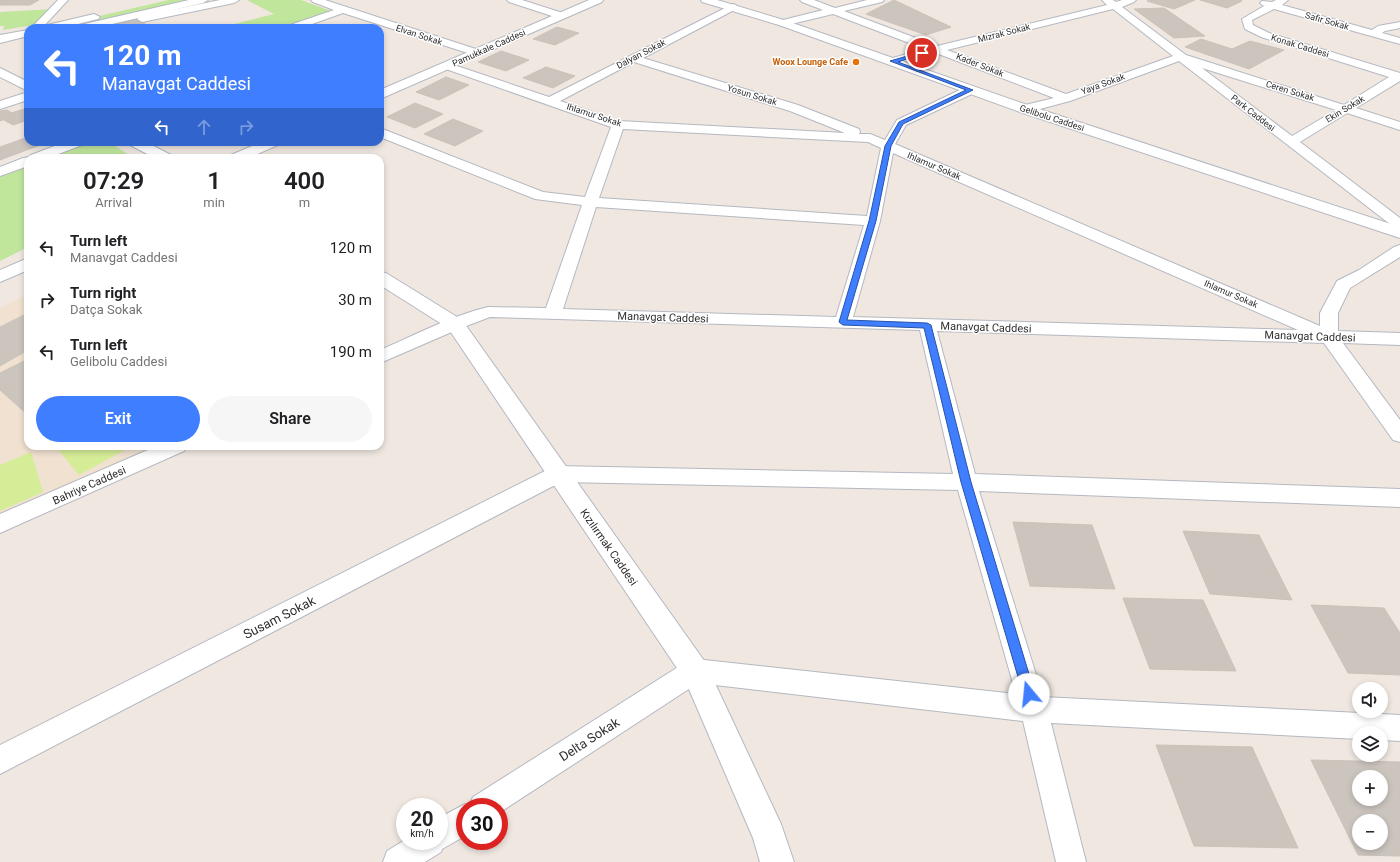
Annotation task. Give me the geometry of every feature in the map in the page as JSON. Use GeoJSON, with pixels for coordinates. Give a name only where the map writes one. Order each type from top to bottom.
{"type":"FeatureCollection","features":[{"type":"Feature","properties":{"kind":"street"},"geometry":{"type":"LineString","coordinates":[[40,24],[63,0]]}},
{"type":"Feature","properties":{"kind":"street"},"geometry":{"type":"LineString","coordinates":[[64,24],[169,0]]}},
{"type":"Feature","properties":{"kind":"street"},"geometry":{"type":"LineString","coordinates":[[138,17],[203,0]]}},
{"type":"Feature","properties":{"kind":"street"},"geometry":{"type":"LineString","coordinates":[[101,24],[234,0]]}},
{"type":"Feature","properties":{"kind":"street","name":"Elvan Sokak"},"geometry":{"type":"LineString","coordinates":[[316,0],[478,53]]}},
{"type":"Feature","properties":{"kind":"street"},"geometry":{"type":"LineString","coordinates":[[512,0],[562,16]]}},
{"type":"Feature","properties":{"kind":"street","name":"Pamukkale Caddesi"},"geometry":{"type":"LineString","coordinates":[[384,93],[598,0]]}},
{"type":"Feature","properties":{"kind":"street","name":"Gelibolu Caddesi"},"geometry":{"type":"LineString","coordinates":[[706,0],[783,23],[1025,109],[1400,233]]}},
{"type":"Feature","properties":{"kind":"street","name":"Kader Sokak"},"geometry":{"type":"LineString","coordinates":[[805,0],[1066,98]]}},
{"type":"Feature","properties":{"kind":"street"},"geometry":{"type":"LineString","coordinates":[[783,23],[879,0]]}},
{"type":"Feature","properties":{"kind":"street","name":"Mızrak Sokak"},"geometry":{"type":"LineString","coordinates":[[893,61],[1111,3],[1131,0]]}},
{"type":"Feature","properties":{"kind":"street","name":"Safir Sokak"},"geometry":{"type":"LineString","coordinates":[[1254,0],[1400,41]]}},
{"type":"Feature","properties":{"kind":"street","name":"Konak Caddesi"},"geometry":{"type":"LineString","coordinates":[[1283,0],[1247,19],[1249,27],[1265,35],[1399,76]]}},
{"type":"Feature","properties":{"kind":"street","name":"Park Caddesi"},"geometry":{"type":"LineString","coordinates":[[1111,3],[1400,225]]}},
{"type":"Feature","properties":{"kind":"street","name":"Dalyan Sokak"},"geometry":{"type":"LineString","coordinates":[[550,101],[733,8]]}},
{"type":"Feature","properties":{"kind":"street"},"geometry":{"type":"LineString","coordinates":[[303,24],[343,10]]}},
{"type":"Feature","properties":{"kind":"street"},"geometry":{"type":"LineString","coordinates":[[138,17],[155,24]]}},
{"type":"Feature","properties":{"kind":"street"},"geometry":{"type":"LineString","coordinates":[[1373,34],[1382,28],[1400,25]]}},
{"type":"Feature","properties":{"kind":"street"},"geometry":{"type":"LineString","coordinates":[[0,39],[24,33]]}},
{"type":"Feature","properties":{"kind":"street"},"geometry":{"type":"LineString","coordinates":[[0,46],[24,41]]}},
{"type":"Feature","properties":{"kind":"street","name":"Yaya Sokak"},"geometry":{"type":"LineString","coordinates":[[1025,109],[1066,98],[1180,57]]}},
{"type":"Feature","properties":{"kind":"street","name":"Ceren Sokak"},"geometry":{"type":"LineString","coordinates":[[1180,57],[1400,126]]}},
{"type":"Feature","properties":{"kind":"street","name":"Yosun Sokak"},"geometry":{"type":"LineString","coordinates":[[632,58],[794,108],[870,138]]}},
{"type":"Feature","properties":{"kind":"street","name":"Ihlamur Sokak"},"geometry":{"type":"LineString","coordinates":[[447,66],[618,125],[870,138],[1329,337]]}},
{"type":"Feature","properties":{"kind":"street"},"geometry":{"type":"LineString","coordinates":[[0,72],[24,85]]}},
{"type":"Feature","properties":{"kind":"street","name":"Ekin Sokak"},"geometry":{"type":"LineString","coordinates":[[1291,142],[1399,76]]}},
{"type":"Feature","properties":{"kind":"street"},"geometry":{"type":"LineString","coordinates":[[843,322],[873,221],[888,146],[901,123],[970,90]]}},
{"type":"Feature","properties":{"kind":"street"},"geometry":{"type":"LineString","coordinates":[[0,105],[24,97]]}},
{"type":"Feature","properties":{"kind":"street"},"geometry":{"type":"LineString","coordinates":[[553,314],[592,202],[607,153],[618,125]]}},
{"type":"Feature","properties":{"kind":"street"},"geometry":{"type":"LineString","coordinates":[[384,134],[540,196],[592,202],[873,221]]}},
{"type":"Feature","properties":{"kind":"street"},"geometry":{"type":"LineString","coordinates":[[46,154],[67,146]]}},
{"type":"Feature","properties":{"kind":"street"},"geometry":{"type":"LineString","coordinates":[[143,146],[158,154]]}},
{"type":"Feature","properties":{"kind":"street"},"geometry":{"type":"LineString","coordinates":[[245,154],[264,146]]}},
{"type":"Feature","properties":{"kind":"street"},"geometry":{"type":"LineString","coordinates":[[0,172],[24,163]]}},
{"type":"Feature","properties":{"kind":"street"},"geometry":{"type":"LineString","coordinates":[[1400,250],[1365,273],[1343,285],[1329,313],[1329,337],[1400,435]]}},
{"type":"Feature","properties":{"kind":"street"},"geometry":{"type":"LineString","coordinates":[[0,277],[24,265]]}},
{"type":"Feature","properties":{"kind":"street","name":"Kızılırmak Caddesi"},"geometry":{"type":"LineString","coordinates":[[384,280],[455,324],[695,671],[769,836],[777,862]]}},
{"type":"Feature","properties":{"kind":"street","name":"Manavgat Caddesi"},"geometry":{"type":"LineString","coordinates":[[455,324],[488,312],[1400,339]]}},
{"type":"Feature","properties":{"kind":"street"},"geometry":{"type":"LineString","coordinates":[[384,355],[455,324]]}},
{"type":"Feature","properties":{"kind":"street"},"geometry":{"type":"LineString","coordinates":[[927,325],[966,482],[1034,709],[1071,862]]}},
{"type":"Feature","properties":{"kind":"street","name":"Bahriye Caddesi"},"geometry":{"type":"LineString","coordinates":[[0,524],[168,450]]}},
{"type":"Feature","properties":{"kind":"street"},"geometry":{"type":"LineString","coordinates":[[558,474],[966,482],[1400,498]]}},
{"type":"Feature","properties":{"kind":"street","name":"Susam Sokak"},"geometry":{"type":"LineString","coordinates":[[0,760],[558,474]]}},
{"type":"Feature","properties":{"kind":"street"},"geometry":{"type":"LineString","coordinates":[[695,671],[1034,709],[1400,728]]}},
{"type":"Feature","properties":{"kind":"street","name":"Delta Sokak"},"geometry":{"type":"LineString","coordinates":[[497,798],[695,671]]}},
{"type":"Feature","properties":{"kind":"street"},"geometry":{"type":"LineString","coordinates":[[398,862],[416,850]]}},
{"type":"Feature","properties":{"kind":"shaded area"},"geometry":{"type":"Polygon","coordinates":[[[24,296],[24,450],[149,450],[0,515],[0,308],[24,296]]]}},
{"type":"Feature","properties":{"kind":"green space"},"geometry":{"type":"Polygon","coordinates":[[[169,0],[203,0],[98,24],[64,24],[169,0]]]}},
{"type":"Feature","properties":{"kind":"green space"},"geometry":{"type":"Polygon","coordinates":[[[247,0],[301,0],[331,11],[294,24],[235,24],[274,14],[247,0]]]}},
{"type":"Feature","properties":{"kind":"green space"},"geometry":{"type":"Polygon","coordinates":[[[54,9],[39,24],[24,24],[24,26],[3,30],[4,26],[0,26],[0,12],[54,9]]]}},
{"type":"Feature","properties":{"kind":"green space"},"geometry":{"type":"Polygon","coordinates":[[[78,146],[115,146],[128,154],[58,154],[78,146]]]}},
{"type":"Feature","properties":{"kind":"green space"},"geometry":{"type":"Polygon","coordinates":[[[24,168],[24,249],[0,261],[0,177],[24,168]]]}},
{"type":"Feature","properties":{"kind":"green space"},"geometry":{"type":"Polygon","coordinates":[[[58,450],[125,450],[79,475],[58,450]]]}},
{"type":"Feature","properties":{"kind":"green space"},"geometry":{"type":"Polygon","coordinates":[[[31,452],[43,492],[0,511],[0,465],[31,452]]]}},
{"type":"Feature","properties":{"kind":"building"},"geometry":{"type":"Polygon","coordinates":[[[0,0],[39,0],[30,5],[0,5],[0,0]]]}},
{"type":"Feature","properties":{"kind":"building"},"geometry":{"type":"Polygon","coordinates":[[[894,0],[951,27],[926,35],[866,14],[894,0]]]}},
{"type":"Feature","properties":{"kind":"building"},"geometry":{"type":"Polygon","coordinates":[[[1195,0],[1174,9],[1147,1],[1195,0]]]}},
{"type":"Feature","properties":{"kind":"building"},"geometry":{"type":"Polygon","coordinates":[[[1200,0],[1237,0],[1242,1],[1227,8],[1200,0]]]}},
{"type":"Feature","properties":{"kind":"building"},"geometry":{"type":"Polygon","coordinates":[[[1164,8],[1205,36],[1174,38],[1134,9],[1164,8]]]}},
{"type":"Feature","properties":{"kind":"building"},"geometry":{"type":"Polygon","coordinates":[[[120,20],[139,20],[145,24],[111,24],[120,20]]]}},
{"type":"Feature","properties":{"kind":"building"},"geometry":{"type":"Polygon","coordinates":[[[557,27],[579,33],[555,45],[533,39],[557,27]]]}},
{"type":"Feature","properties":{"kind":"building"},"geometry":{"type":"Polygon","coordinates":[[[1201,39],[1232,49],[1250,41],[1284,50],[1249,69],[1185,47],[1201,39]]]}},
{"type":"Feature","properties":{"kind":"building"},"geometry":{"type":"Polygon","coordinates":[[[501,51],[529,60],[506,71],[478,62],[501,51]]]}},
{"type":"Feature","properties":{"kind":"building"},"geometry":{"type":"Polygon","coordinates":[[[546,67],[575,76],[553,88],[523,78],[546,67]]]}},
{"type":"Feature","properties":{"kind":"building"},"geometry":{"type":"Polygon","coordinates":[[[446,77],[469,85],[439,100],[416,92],[446,77]]]}},
{"type":"Feature","properties":{"kind":"building"},"geometry":{"type":"Polygon","coordinates":[[[415,103],[443,114],[415,128],[387,117],[415,103]]]}},
{"type":"Feature","properties":{"kind":"building"},"geometry":{"type":"Polygon","coordinates":[[[24,109],[24,121],[13,125],[4,120],[16,115],[11,113],[24,109]]]}},
{"type":"Feature","properties":{"kind":"building"},"geometry":{"type":"Polygon","coordinates":[[[7,110],[16,115],[0,121],[0,111],[7,110]]]}},
{"type":"Feature","properties":{"kind":"building"},"geometry":{"type":"Polygon","coordinates":[[[453,119],[483,131],[455,146],[424,134],[453,119]]]}},
{"type":"Feature","properties":{"kind":"building"},"geometry":{"type":"Polygon","coordinates":[[[24,138],[24,146],[37,146],[0,160],[0,147],[24,138]]]}},
{"type":"Feature","properties":{"kind":"building"},"geometry":{"type":"Polygon","coordinates":[[[24,315],[24,352],[0,366],[0,327],[24,315]]]}},
{"type":"Feature","properties":{"kind":"building"},"geometry":{"type":"Polygon","coordinates":[[[24,361],[24,411],[0,390],[0,373],[24,361]]]}},
{"type":"Feature","properties":{"kind":"building"},"geometry":{"type":"Polygon","coordinates":[[[1013,522],[1092,525],[1115,589],[1030,586],[1013,522]]]}},
{"type":"Feature","properties":{"kind":"building"},"geometry":{"type":"Polygon","coordinates":[[[1183,531],[1259,535],[1292,600],[1210,594],[1183,531]]]}},
{"type":"Feature","properties":{"kind":"building"},"geometry":{"type":"Polygon","coordinates":[[[1123,598],[1203,600],[1236,671],[1150,669],[1123,598]]]}},
{"type":"Feature","properties":{"kind":"building"},"geometry":{"type":"Polygon","coordinates":[[[1311,605],[1384,608],[1400,633],[1400,675],[1348,673],[1311,605]]]}},
{"type":"Feature","properties":{"kind":"building"},"geometry":{"type":"Polygon","coordinates":[[[1156,745],[1252,747],[1298,848],[1194,846],[1156,745]]]}},
{"type":"Feature","properties":{"kind":"building"},"geometry":{"type":"Polygon","coordinates":[[[1311,760],[1400,762],[1400,856],[1358,855],[1356,850],[1388,850],[1388,814],[1352,814],[1352,843],[1311,760]]]}},
{"type":"Feature","properties":{"kind":"place","name":"Woox Lounge Cafe"},"geometry":{"type":"Point","coordinates":[856,62]}},
{"type":"Feature","properties":{"kind":"route"},"geometry":{"type":"LineString","coordinates":[[922,53],[893,61],[970,90],[901,123],[888,146],[873,221],[843,322],[927,325],[966,482],[1029,694]]}}]}
